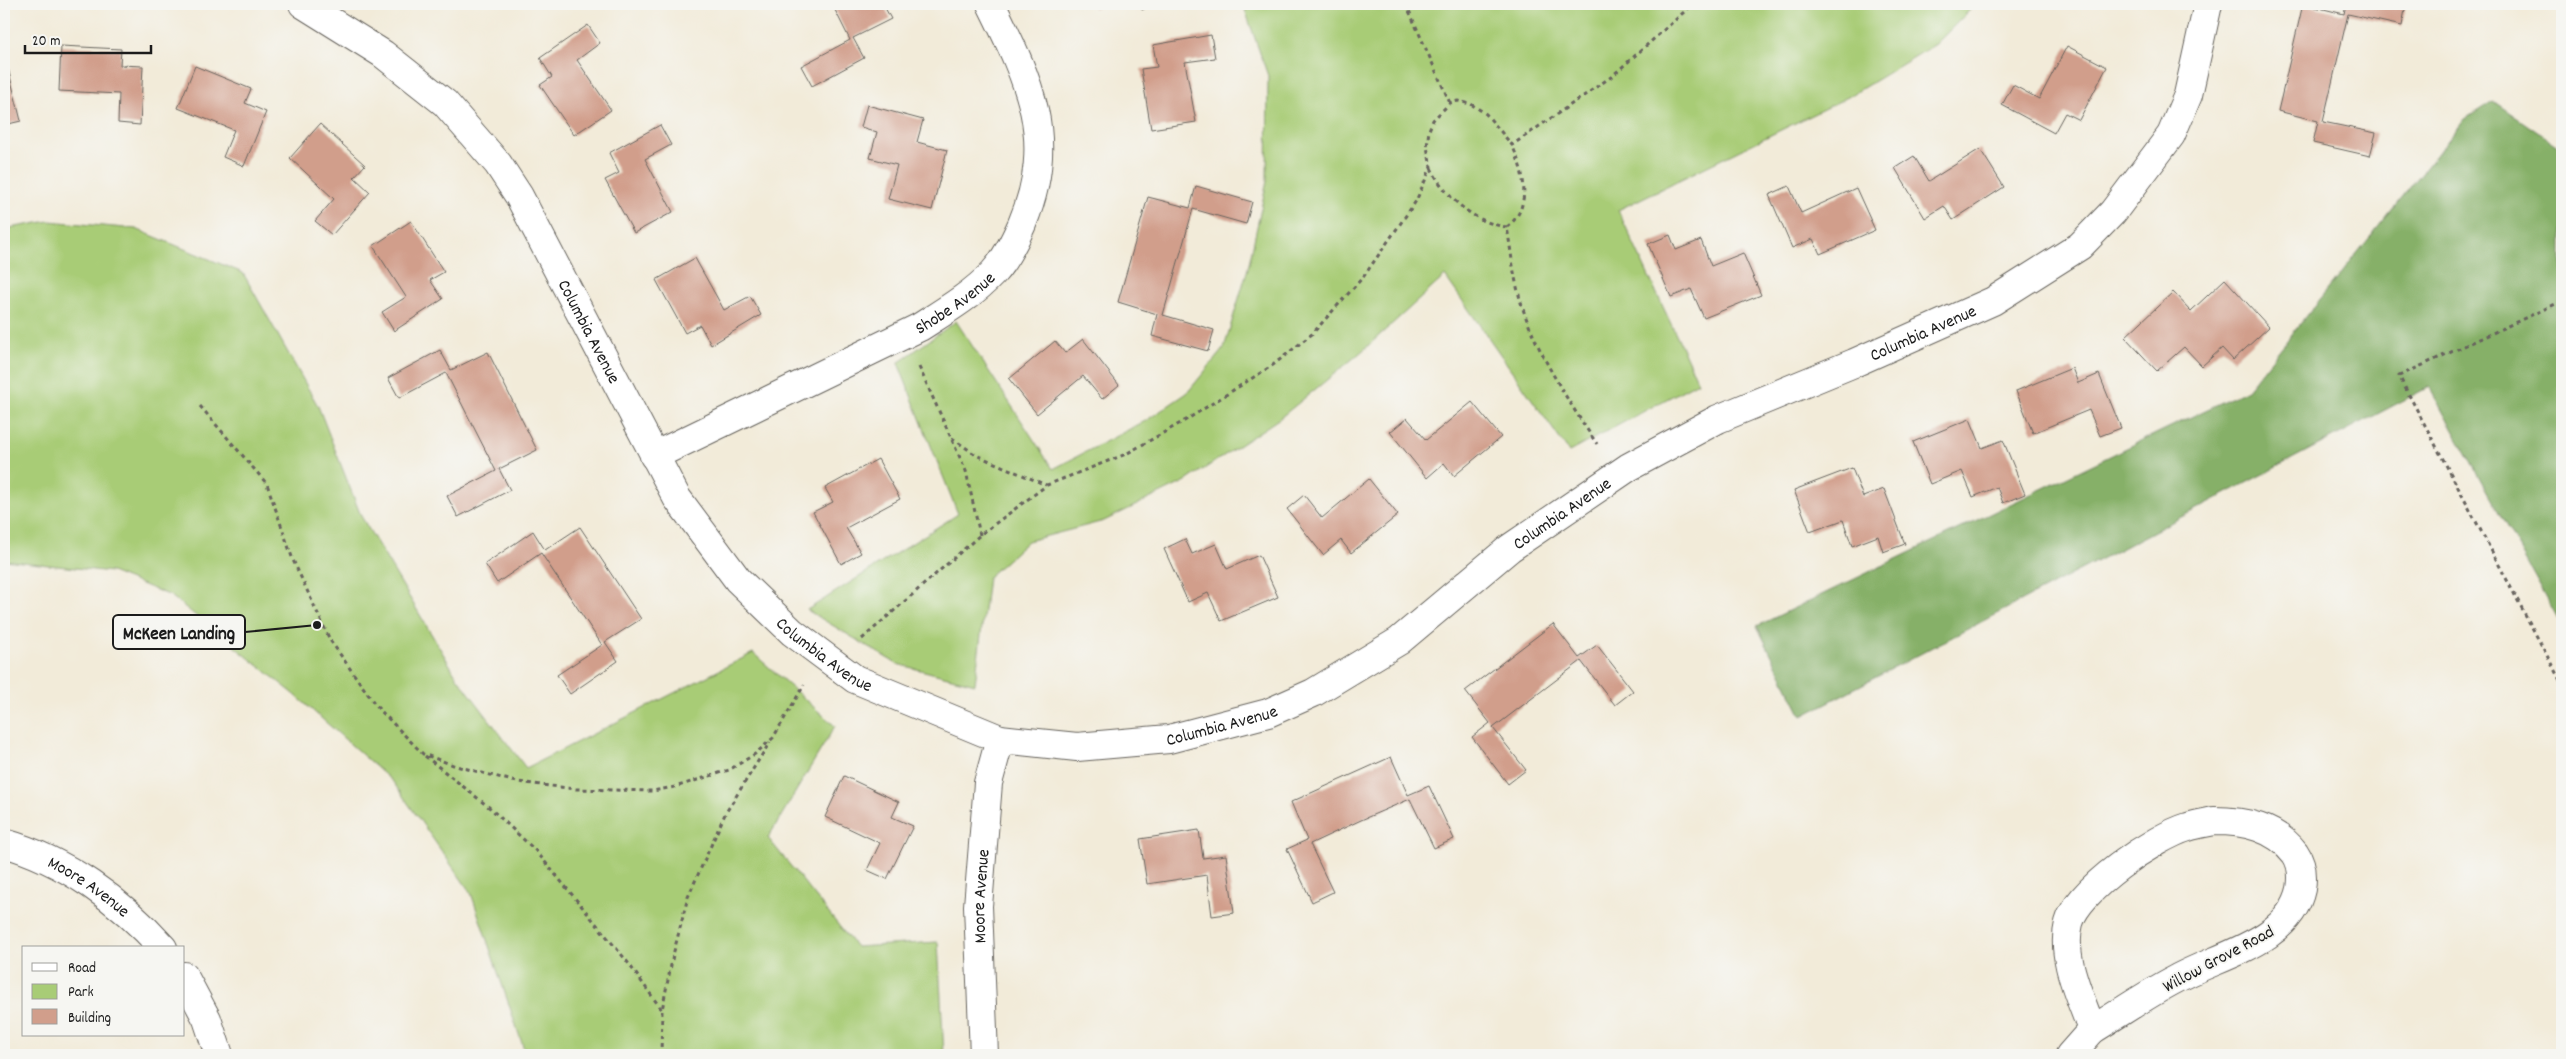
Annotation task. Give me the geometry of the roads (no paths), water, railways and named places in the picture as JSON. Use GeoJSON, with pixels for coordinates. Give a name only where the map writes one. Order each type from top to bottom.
{"type":"FeatureCollection","features":[{"type":"Feature","properties":{"kind":"street","name":"Columbia Avenue"},"geometry":{"type":"LineString","coordinates":[[302,4],[383,54],[445,103],[498,164],[519,196],[677,498],[738,580],[792,632],[854,679],[1000,739],[1077,747],[1169,739],[1268,713],[1313,693],[1398,641],[1510,548],[1619,474],[1718,419],[1854,363],[1994,301],[2080,246],[2113,212],[2171,135],[2188,95],[2208,4]]}},
{"type":"Feature","properties":{"kind":"street","name":"Shobe Avenue"},"geometry":{"type":"LineString","coordinates":[[654,456],[920,328],[959,302],[994,272],[1016,238],[1031,202],[1038,166],[1039,130],[1032,95],[992,4]]}},
{"type":"Feature","properties":{"kind":"street","name":"Moore Avenue"},"geometry":{"type":"LineString","coordinates":[[984,1055],[978,906],[988,782],[1000,739]]}},
{"type":"Feature","properties":{"kind":"street","name":"Willow Grove Road"},"geometry":{"type":"LineString","coordinates":[[2070,1055],[2092,1030],[2176,979],[2268,935],[2287,918],[2298,899],[2302,881],[2300,860],[2287,843],[2257,826],[2238,821],[2214,821],[2187,827],[2152,844],[2089,890],[2069,923],[2067,942],[2069,961],[2092,1030]]}},
{"type":"Feature","properties":{"kind":"street","name":"Moore Avenue"},"geometry":{"type":"LineString","coordinates":[[4,843],[50,861],[86,881],[146,929],[161,946]]}},
{"type":"Feature","properties":{"kind":"street"},"geometry":{"type":"LineString","coordinates":[[185,978],[207,1019],[220,1055]]}},
{"type":"Feature","properties":{"kind":"place","name":"McKeen Landing"},"geometry":{"type":"Point","coordinates":[317,625]}}]}
